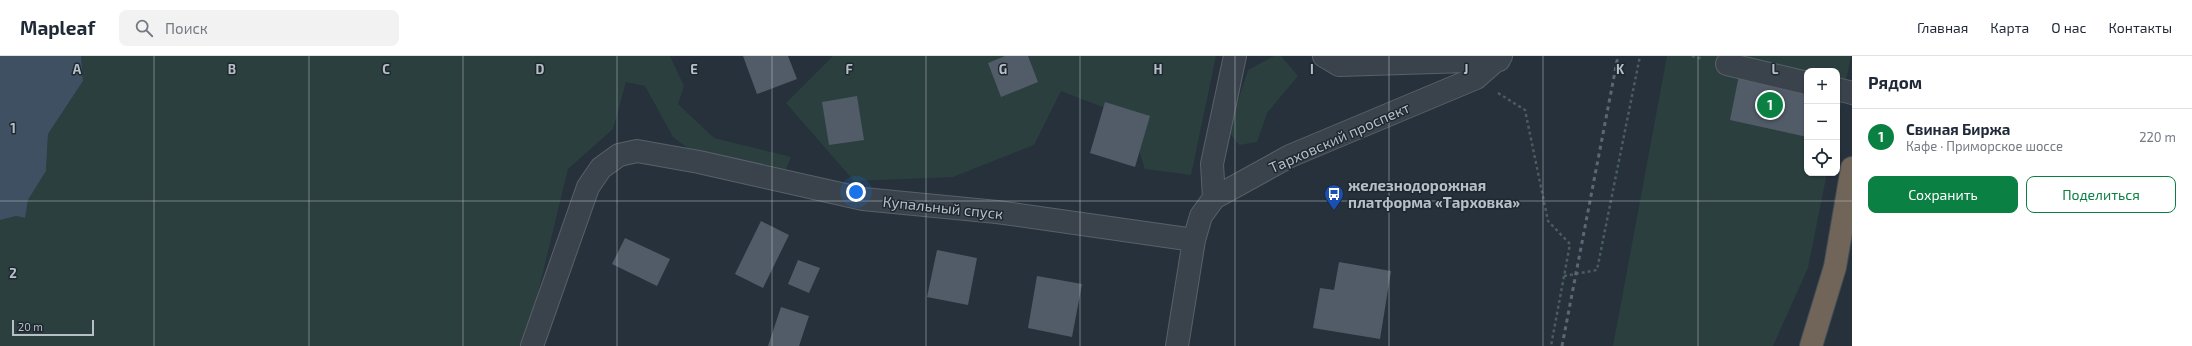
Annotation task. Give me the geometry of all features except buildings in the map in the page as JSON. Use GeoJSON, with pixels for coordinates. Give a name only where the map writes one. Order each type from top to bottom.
{"type":"FeatureCollection","features":[{"type":"Feature","properties":{"kind":"highway"},"geometry":{"type":"LineString","coordinates":[[1811,346],[1835,267],[1852,168]]}},
{"type":"Feature","properties":{"kind":"street"},"geometry":{"type":"LineString","coordinates":[[1214,198],[1212,164],[1234,56]]}},
{"type":"Feature","properties":{"kind":"street"},"geometry":{"type":"LineString","coordinates":[[1324,56],[1338,65],[1500,58]]}},
{"type":"Feature","properties":{"kind":"street","name":"Тарховский проспект"},"geometry":{"type":"LineString","coordinates":[[1177,346],[1194,240],[1201,216],[1214,198],[1290,156],[1476,78],[1500,58]]}},
{"type":"Feature","properties":{"kind":"street"},"geometry":{"type":"LineString","coordinates":[[1727,64],[1804,82]]}},
{"type":"Feature","properties":{"kind":"street"},"geometry":{"type":"LineString","coordinates":[[1840,90],[1852,93]]}},
{"type":"Feature","properties":{"kind":"street","name":"Купальный спуск"},"geometry":{"type":"LineString","coordinates":[[532,346],[588,187],[601,168],[619,155],[637,151],[699,162],[863,198],[997,212],[1194,240]]}},
{"type":"Feature","properties":{"kind":"path"},"geometry":{"type":"LineString","coordinates":[[1564,276],[1597,270],[1640,56]]}},
{"type":"Feature","properties":{"kind":"path"},"geometry":{"type":"LineString","coordinates":[[1476,78],[1525,110],[1548,221],[1570,244],[1551,346]]}},
{"type":"Feature","properties":{"kind":"green space"},"geometry":{"type":"Polygon","coordinates":[[[81,56],[670,56],[684,86],[678,104],[714,138],[791,157],[782,179],[706,162],[673,137],[645,86],[626,82],[613,129],[568,169],[525,346],[0,346],[0,220],[16,216],[25,218],[28,200],[46,171],[48,134],[83,81],[81,56]]]}},
{"type":"Feature","properties":{"kind":"green space"},"geometry":{"type":"Polygon","coordinates":[[[833,56],[1216,56],[1191,175],[1145,169],[1128,117],[1061,91],[1034,145],[953,177],[854,181],[786,103],[833,56]]]}},
{"type":"Feature","properties":{"kind":"green space"},"geometry":{"type":"Polygon","coordinates":[[[1274,56],[1281,56],[1298,76],[1267,113],[1257,142],[1239,145],[1228,131],[1248,70],[1274,56]]]}},
{"type":"Feature","properties":{"kind":"green space"},"geometry":{"type":"Polygon","coordinates":[[[1667,56],[1851,56],[1840,110],[1840,68],[1804,68],[1804,176],[1826,176],[1808,268],[1773,346],[1613,346],[1667,56]]]}},
{"type":"Feature","properties":{"kind":"water"},"geometry":{"type":"Polygon","coordinates":[[[0,56],[81,56],[83,81],[48,134],[46,171],[28,200],[25,218],[16,216],[0,220],[0,56]]]}},
{"type":"Feature","properties":{"kind":"railway"},"geometry":{"type":"LineString","coordinates":[[1562,346],[1618,56]]}},
{"type":"Feature","properties":{"kind":"place","name":"Свиная Биржа"},"geometry":{"type":"Point","coordinates":[1770,105]}},
{"type":"Feature","properties":{"kind":"place","name":"железнодорожная платформа «Тарховка»"},"geometry":{"type":"Point","coordinates":[1334,211]}}]}
